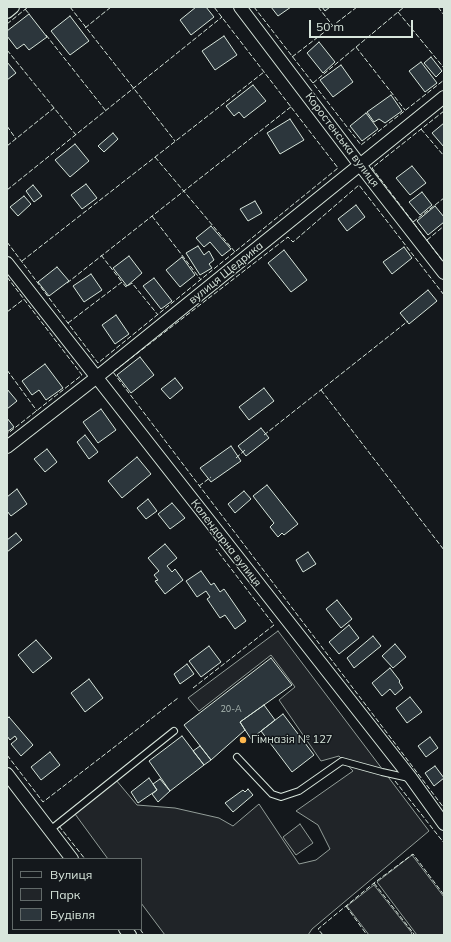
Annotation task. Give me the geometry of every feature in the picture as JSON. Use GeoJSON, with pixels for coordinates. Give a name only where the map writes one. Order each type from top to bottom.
{"type":"FeatureCollection","features":[{"type":"Feature","properties":{"kind":"street"},"geometry":{"type":"LineString","coordinates":[[7,12],[13,7]]}},
{"type":"Feature","properties":{"kind":"street","name":"Коростенська вулиця"},"geometry":{"type":"LineString","coordinates":[[240,7],[444,273]]}},
{"type":"Feature","properties":{"kind":"street","name":"вулиця Щедрика"},"geometry":{"type":"LineString","coordinates":[[7,446],[97,377],[444,97]]}},
{"type":"Feature","properties":{"kind":"street","name":"Календарна вулиця"},"geometry":{"type":"LineString","coordinates":[[7,262],[411,778],[444,824]]}},
{"type":"Feature","properties":{"kind":"street"},"geometry":{"type":"LineString","coordinates":[[7,774],[71,858]]}},
{"type":"Feature","properties":{"kind":"lane"},"geometry":{"type":"LineString","coordinates":[[50,830],[174,731]]}},
{"type":"Feature","properties":{"kind":"lane"},"geometry":{"type":"LineString","coordinates":[[237,757],[272,794],[281,797],[299,790],[342,761],[411,778]]}},
{"type":"Feature","properties":{"kind":"green space"},"geometry":{"type":"Polygon","coordinates":[[[278,631],[429,831],[312,929],[308,935],[165,935],[142,904],[142,858],[107,858],[75,814],[116,780],[137,805],[175,808],[219,818],[233,826],[259,804],[299,864],[316,860],[330,849],[318,825],[296,811],[353,771],[339,756],[321,761],[279,700],[295,687],[271,655],[199,711],[188,698],[278,631]]]}},
{"type":"Feature","properties":{"kind":"green space"},"geometry":{"type":"Polygon","coordinates":[[[300,824],[313,843],[296,855],[283,837],[300,824]]]}},
{"type":"Feature","properties":{"kind":"green space"},"geometry":{"type":"Polygon","coordinates":[[[412,855],[444,897],[444,935],[417,935],[377,882],[412,855]]]}},
{"type":"Feature","properties":{"kind":"green space"},"geometry":{"type":"Polygon","coordinates":[[[374,885],[412,933],[410,935],[369,935],[347,906],[374,885]]]}},
{"type":"Feature","properties":{"kind":"building"},"geometry":{"type":"Polygon","coordinates":[[[196,7],[206,7],[214,17],[191,35],[180,20],[196,7]]]}},
{"type":"Feature","properties":{"kind":"building"},"geometry":{"type":"Polygon","coordinates":[[[271,7],[291,7],[278,16],[271,7]]]}},
{"type":"Feature","properties":{"kind":"building"},"geometry":{"type":"Polygon","coordinates":[[[322,7],[330,7],[325,11],[322,7]]]}},
{"type":"Feature","properties":{"kind":"building"},"geometry":{"type":"Polygon","coordinates":[[[29,14],[47,37],[29,50],[24,44],[17,49],[7,36],[7,31],[29,14]]]}},
{"type":"Feature","properties":{"kind":"building"},"geometry":{"type":"Polygon","coordinates":[[[70,16],[89,41],[70,55],[51,31],[70,16]]]}},
{"type":"Feature","properties":{"kind":"building"},"geometry":{"type":"Polygon","coordinates":[[[224,36],[237,55],[215,70],[202,51],[224,36]]]}},
{"type":"Feature","properties":{"kind":"building"},"geometry":{"type":"Polygon","coordinates":[[[319,42],[335,62],[323,73],[307,53],[319,42]]]}},
{"type":"Feature","properties":{"kind":"building"},"geometry":{"type":"Polygon","coordinates":[[[431,57],[442,71],[436,77],[424,63],[431,57]]]}},
{"type":"Feature","properties":{"kind":"building"},"geometry":{"type":"Polygon","coordinates":[[[7,62],[16,73],[7,80],[7,62]]]}},
{"type":"Feature","properties":{"kind":"building"},"geometry":{"type":"Polygon","coordinates":[[[421,62],[437,83],[425,92],[409,71],[421,62]]]}},
{"type":"Feature","properties":{"kind":"building"},"geometry":{"type":"Polygon","coordinates":[[[341,65],[353,82],[333,97],[320,80],[341,65]]]}},
{"type":"Feature","properties":{"kind":"building"},"geometry":{"type":"Polygon","coordinates":[[[253,85],[266,101],[244,118],[239,112],[234,116],[226,106],[253,85]]]}},
{"type":"Feature","properties":{"kind":"building"},"geometry":{"type":"Polygon","coordinates":[[[391,95],[402,111],[385,123],[379,119],[374,122],[367,112],[391,95]]]}},
{"type":"Feature","properties":{"kind":"building"},"geometry":{"type":"Polygon","coordinates":[[[366,113],[378,129],[362,141],[350,126],[366,113]]]}},
{"type":"Feature","properties":{"kind":"building"},"geometry":{"type":"Polygon","coordinates":[[[290,119],[304,140],[280,154],[267,133],[290,119]]]}},
{"type":"Feature","properties":{"kind":"building"},"geometry":{"type":"Polygon","coordinates":[[[444,123],[444,147],[432,133],[444,123]]]}},
{"type":"Feature","properties":{"kind":"building"},"geometry":{"type":"Polygon","coordinates":[[[113,133],[118,139],[104,152],[98,146],[113,133]]]}},
{"type":"Feature","properties":{"kind":"building"},"geometry":{"type":"Polygon","coordinates":[[[75,144],[89,161],[70,177],[55,160],[75,144]]]}},
{"type":"Feature","properties":{"kind":"building"},"geometry":{"type":"Polygon","coordinates":[[[412,166],[426,183],[410,195],[396,178],[412,166]]]}},
{"type":"Feature","properties":{"kind":"building"},"geometry":{"type":"Polygon","coordinates":[[[86,184],[97,198],[82,209],[71,195],[86,184]]]}},
{"type":"Feature","properties":{"kind":"building"},"geometry":{"type":"Polygon","coordinates":[[[33,185],[42,196],[34,202],[26,191],[33,185]]]}},
{"type":"Feature","properties":{"kind":"building"},"geometry":{"type":"Polygon","coordinates":[[[422,192],[432,205],[420,215],[409,202],[422,192]]]}},
{"type":"Feature","properties":{"kind":"building"},"geometry":{"type":"Polygon","coordinates":[[[24,196],[31,204],[18,216],[10,207],[24,196]]]}},
{"type":"Feature","properties":{"kind":"building"},"geometry":{"type":"Polygon","coordinates":[[[255,201],[262,213],[248,221],[240,209],[255,201]]]}},
{"type":"Feature","properties":{"kind":"building"},"geometry":{"type":"Polygon","coordinates":[[[356,205],[365,217],[347,231],[338,219],[356,205]]]}},
{"type":"Feature","properties":{"kind":"building"},"geometry":{"type":"Polygon","coordinates":[[[435,206],[444,217],[444,222],[428,235],[417,221],[435,206]]]}},
{"type":"Feature","properties":{"kind":"building"},"geometry":{"type":"Polygon","coordinates":[[[211,226],[231,249],[222,256],[210,242],[204,247],[196,238],[211,226]]]}},
{"type":"Feature","properties":{"kind":"building"},"geometry":{"type":"Polygon","coordinates":[[[198,246],[204,255],[209,251],[214,260],[209,264],[212,268],[200,275],[186,253],[198,246]]]}},
{"type":"Feature","properties":{"kind":"building"},"geometry":{"type":"Polygon","coordinates":[[[404,247],[412,258],[392,274],[383,262],[404,247]]]}},
{"type":"Feature","properties":{"kind":"building"},"geometry":{"type":"Polygon","coordinates":[[[284,250],[307,280],[291,292],[268,263],[284,250]]]}},
{"type":"Feature","properties":{"kind":"building"},"geometry":{"type":"Polygon","coordinates":[[[129,256],[142,273],[127,286],[113,268],[129,256]]]}},
{"type":"Feature","properties":{"kind":"building"},"geometry":{"type":"Polygon","coordinates":[[[182,257],[195,275],[180,287],[166,270],[182,257]]]}},
{"type":"Feature","properties":{"kind":"building"},"geometry":{"type":"Polygon","coordinates":[[[57,267],[69,281],[49,296],[38,282],[57,267]]]}},
{"type":"Feature","properties":{"kind":"building"},"geometry":{"type":"Polygon","coordinates":[[[91,274],[102,290],[84,302],[73,286],[91,274]]]}},
{"type":"Feature","properties":{"kind":"building"},"geometry":{"type":"Polygon","coordinates":[[[154,278],[172,301],[161,309],[143,286],[154,278]]]}},
{"type":"Feature","properties":{"kind":"building"},"geometry":{"type":"Polygon","coordinates":[[[428,290],[437,301],[409,324],[400,313],[428,290]]]}},
{"type":"Feature","properties":{"kind":"building"},"geometry":{"type":"Polygon","coordinates":[[[116,315],[129,334],[115,344],[102,325],[116,315]]]}},
{"type":"Feature","properties":{"kind":"building"},"geometry":{"type":"Polygon","coordinates":[[[140,357],[154,375],[131,393],[117,375],[140,357]]]}},
{"type":"Feature","properties":{"kind":"building"},"geometry":{"type":"Polygon","coordinates":[[[45,364],[63,388],[46,400],[39,390],[32,395],[22,381],[45,364]]]}},
{"type":"Feature","properties":{"kind":"building"},"geometry":{"type":"Polygon","coordinates":[[[175,378],[183,388],[170,399],[161,389],[175,378]]]}},
{"type":"Feature","properties":{"kind":"building"},"geometry":{"type":"Polygon","coordinates":[[[264,388],[274,401],[249,420],[239,407],[264,388]]]}},
{"type":"Feature","properties":{"kind":"building"},"geometry":{"type":"Polygon","coordinates":[[[7,389],[17,401],[7,409],[7,389]]]}},
{"type":"Feature","properties":{"kind":"building"},"geometry":{"type":"Polygon","coordinates":[[[101,409],[116,430],[98,443],[83,422],[101,409]]]}},
{"type":"Feature","properties":{"kind":"building"},"geometry":{"type":"Polygon","coordinates":[[[7,418],[14,427],[7,432],[7,418]]]}},
{"type":"Feature","properties":{"kind":"building"},"geometry":{"type":"Polygon","coordinates":[[[261,428],[269,438],[246,456],[238,446],[261,428]]]}},
{"type":"Feature","properties":{"kind":"building"},"geometry":{"type":"Polygon","coordinates":[[[85,435],[98,452],[89,459],[77,442],[85,435]]]}},
{"type":"Feature","properties":{"kind":"building"},"geometry":{"type":"Polygon","coordinates":[[[231,446],[241,461],[211,482],[200,468],[231,446]]]}},
{"type":"Feature","properties":{"kind":"building"},"geometry":{"type":"Polygon","coordinates":[[[47,449],[57,462],[45,472],[34,459],[47,449]]]}},
{"type":"Feature","properties":{"kind":"building"},"geometry":{"type":"Polygon","coordinates":[[[137,457],[151,474],[122,498],[108,481],[137,457]]]}},
{"type":"Feature","properties":{"kind":"building"},"geometry":{"type":"Polygon","coordinates":[[[267,485],[298,524],[284,535],[282,533],[278,537],[270,527],[274,523],[253,496],[267,485]]]}},
{"type":"Feature","properties":{"kind":"building"},"geometry":{"type":"Polygon","coordinates":[[[17,489],[27,504],[11,516],[7,511],[7,497],[17,489]]]}},
{"type":"Feature","properties":{"kind":"building"},"geometry":{"type":"Polygon","coordinates":[[[244,491],[251,499],[235,513],[228,504],[244,491]]]}},
{"type":"Feature","properties":{"kind":"building"},"geometry":{"type":"Polygon","coordinates":[[[148,499],[157,511],[146,519],[137,508],[148,499]]]}},
{"type":"Feature","properties":{"kind":"building"},"geometry":{"type":"Polygon","coordinates":[[[172,503],[185,518],[170,529],[158,514],[172,503]]]}},
{"type":"Feature","properties":{"kind":"building"},"geometry":{"type":"Polygon","coordinates":[[[16,533],[22,540],[7,552],[7,540],[16,533]]]}},
{"type":"Feature","properties":{"kind":"building"},"geometry":{"type":"Polygon","coordinates":[[[165,544],[177,558],[167,566],[172,572],[175,569],[183,580],[165,594],[155,581],[158,580],[154,575],[159,571],[148,558],[165,544]]]}},
{"type":"Feature","properties":{"kind":"building"},"geometry":{"type":"Polygon","coordinates":[[[308,552],[316,564],[303,572],[296,560],[308,552]]]}},
{"type":"Feature","properties":{"kind":"building"},"geometry":{"type":"Polygon","coordinates":[[[201,571],[211,585],[214,583],[220,592],[224,589],[246,621],[235,629],[225,615],[220,618],[207,599],[210,597],[206,591],[197,597],[186,581],[201,571]]]}},
{"type":"Feature","properties":{"kind":"building"},"geometry":{"type":"Polygon","coordinates":[[[337,600],[352,619],[341,628],[326,609],[337,600]]]}},
{"type":"Feature","properties":{"kind":"building"},"geometry":{"type":"Polygon","coordinates":[[[349,625],[359,638],[339,654],[329,642],[349,625]]]}},
{"type":"Feature","properties":{"kind":"building"},"geometry":{"type":"Polygon","coordinates":[[[373,636],[381,646],[354,668],[347,658],[373,636]]]}},
{"type":"Feature","properties":{"kind":"building"},"geometry":{"type":"Polygon","coordinates":[[[36,640],[52,658],[33,673],[18,655],[36,640]]]}},
{"type":"Feature","properties":{"kind":"building"},"geometry":{"type":"Polygon","coordinates":[[[395,644],[406,657],[393,668],[382,656],[395,644]]]}},
{"type":"Feature","properties":{"kind":"building"},"geometry":{"type":"Polygon","coordinates":[[[209,646],[221,662],[201,677],[189,661],[209,646]]]}},
{"type":"Feature","properties":{"kind":"building"},"geometry":{"type":"Polygon","coordinates":[[[271,658],[292,685],[240,722],[245,730],[211,760],[184,725],[271,658]]]}},
{"type":"Feature","properties":{"kind":"building"},"geometry":{"type":"Polygon","coordinates":[[[187,664],[194,674],[180,684],[174,674],[187,664]]]}},
{"type":"Feature","properties":{"kind":"building"},"geometry":{"type":"Polygon","coordinates":[[[390,668],[400,681],[399,682],[403,688],[395,695],[390,689],[382,696],[372,683],[390,668]]]}},
{"type":"Feature","properties":{"kind":"building"},"geometry":{"type":"Polygon","coordinates":[[[89,679],[103,698],[85,712],[71,693],[89,679]]]}},
{"type":"Feature","properties":{"kind":"building"},"geometry":{"type":"Polygon","coordinates":[[[410,697],[422,712],[407,723],[396,708],[410,697]]]}},
{"type":"Feature","properties":{"kind":"building"},"geometry":{"type":"Polygon","coordinates":[[[264,705],[275,720],[251,739],[240,722],[264,705]]]}},
{"type":"Feature","properties":{"kind":"building"},"geometry":{"type":"Polygon","coordinates":[[[283,714],[314,755],[292,772],[261,731],[283,714]]]}},
{"type":"Feature","properties":{"kind":"building"},"geometry":{"type":"Polygon","coordinates":[[[9,717],[33,745],[21,756],[11,744],[17,739],[15,736],[10,740],[7,736],[7,719],[9,717]]]}},
{"type":"Feature","properties":{"kind":"building"},"geometry":{"type":"Polygon","coordinates":[[[182,736],[204,765],[170,791],[149,761],[182,736]]]}},
{"type":"Feature","properties":{"kind":"building"},"geometry":{"type":"Polygon","coordinates":[[[430,737],[438,748],[426,757],[418,746],[430,737]]]}},
{"type":"Feature","properties":{"kind":"building"},"geometry":{"type":"Polygon","coordinates":[[[200,746],[211,760],[204,765],[193,751],[200,746]]]}},
{"type":"Feature","properties":{"kind":"building"},"geometry":{"type":"Polygon","coordinates":[[[50,752],[60,765],[41,780],[31,767],[50,752]]]}},
{"type":"Feature","properties":{"kind":"building"},"geometry":{"type":"Polygon","coordinates":[[[435,766],[444,778],[434,786],[425,773],[435,766]]]}},
{"type":"Feature","properties":{"kind":"building"},"geometry":{"type":"Polygon","coordinates":[[[149,778],[157,790],[138,803],[131,792],[149,778]]]}},
{"type":"Feature","properties":{"kind":"building"},"geometry":{"type":"Polygon","coordinates":[[[160,779],[170,791],[158,802],[152,794],[157,790],[153,784],[160,779]]]}},
{"type":"Feature","properties":{"kind":"building"},"geometry":{"type":"Polygon","coordinates":[[[248,789],[253,795],[233,812],[225,803],[243,790],[245,792],[248,789]]]}},
{"type":"Feature","properties":{"kind":"fence"},"geometry":{"type":"LineString","coordinates":[[7,24],[28,7]]}},
{"type":"Feature","properties":{"kind":"fence"},"geometry":{"type":"LineString","coordinates":[[70,7],[175,141]]}},
{"type":"Feature","properties":{"kind":"fence"},"geometry":{"type":"LineString","coordinates":[[85,28],[111,7]]}},
{"type":"Feature","properties":{"kind":"fence"},"geometry":{"type":"LineString","coordinates":[[7,242],[98,363],[338,168],[214,7]]}},
{"type":"Feature","properties":{"kind":"fence"},"geometry":{"type":"LineString","coordinates":[[254,7],[361,145],[444,80]]}},
{"type":"Feature","properties":{"kind":"fence"},"geometry":{"type":"LineString","coordinates":[[318,7],[333,26]]}},
{"type":"Feature","properties":{"kind":"fence"},"geometry":{"type":"LineString","coordinates":[[292,57],[357,7]]}},
{"type":"Feature","properties":{"kind":"fence"},"geometry":{"type":"LineString","coordinates":[[313,83],[404,7]]}},
{"type":"Feature","properties":{"kind":"fence"},"geometry":{"type":"LineString","coordinates":[[438,7],[444,15]]}},
{"type":"Feature","properties":{"kind":"fence"},"geometry":{"type":"LineString","coordinates":[[25,9],[30,15]]}},
{"type":"Feature","properties":{"kind":"fence"},"geometry":{"type":"LineString","coordinates":[[398,12],[444,68]]}},
{"type":"Feature","properties":{"kind":"fence"},"geometry":{"type":"LineString","coordinates":[[7,190],[222,17]]}},
{"type":"Feature","properties":{"kind":"fence"},"geometry":{"type":"LineString","coordinates":[[46,35],[106,111]]}},
{"type":"Feature","properties":{"kind":"fence"},"geometry":{"type":"LineString","coordinates":[[356,47],[405,110]]}},
{"type":"Feature","properties":{"kind":"fence"},"geometry":{"type":"LineString","coordinates":[[7,50],[76,135]]}},
{"type":"Feature","properties":{"kind":"fence"},"geometry":{"type":"LineString","coordinates":[[22,261],[264,72]]}},
{"type":"Feature","properties":{"kind":"fence"},"geometry":{"type":"LineString","coordinates":[[67,283],[292,106]]}},
{"type":"Feature","properties":{"kind":"fence"},"geometry":{"type":"LineString","coordinates":[[7,146],[54,108]]}},
{"type":"Feature","properties":{"kind":"fence"},"geometry":{"type":"LineString","coordinates":[[444,111],[372,168],[444,263]]}},
{"type":"Feature","properties":{"kind":"fence"},"geometry":{"type":"LineString","coordinates":[[7,126],[16,139]]}},
{"type":"Feature","properties":{"kind":"fence"},"geometry":{"type":"LineString","coordinates":[[421,129],[444,156]]}},
{"type":"Feature","properties":{"kind":"fence"},"geometry":{"type":"LineString","coordinates":[[155,157],[235,252]]}},
{"type":"Feature","properties":{"kind":"fence"},"geometry":{"type":"LineString","coordinates":[[444,295],[359,185],[293,242],[288,237],[113,372],[444,808]]}},
{"type":"Feature","properties":{"kind":"fence"},"geometry":{"type":"LineString","coordinates":[[413,222],[444,198]]}},
{"type":"Feature","properties":{"kind":"fence"},"geometry":{"type":"LineString","coordinates":[[152,216],[201,280]]}},
{"type":"Feature","properties":{"kind":"fence"},"geometry":{"type":"LineString","coordinates":[[427,240],[444,226]]}},
{"type":"Feature","properties":{"kind":"fence"},"geometry":{"type":"LineString","coordinates":[[101,255],[122,282]]}},
{"type":"Feature","properties":{"kind":"fence"},"geometry":{"type":"LineString","coordinates":[[7,277],[82,375],[7,434]]}},
{"type":"Feature","properties":{"kind":"fence"},"geometry":{"type":"LineString","coordinates":[[68,323],[122,282],[126,287],[132,283],[158,315]]}},
{"type":"Feature","properties":{"kind":"fence"},"geometry":{"type":"LineString","coordinates":[[7,312],[24,299]]}},
{"type":"Feature","properties":{"kind":"fence"},"geometry":{"type":"LineString","coordinates":[[264,435],[408,321]]}},
{"type":"Feature","properties":{"kind":"fence"},"geometry":{"type":"LineString","coordinates":[[7,370],[37,411]]}},
{"type":"Feature","properties":{"kind":"fence"},"geometry":{"type":"LineString","coordinates":[[321,390],[444,550]]}},
{"type":"Feature","properties":{"kind":"fence"},"geometry":{"type":"LineString","coordinates":[[236,458],[245,450]]}},
{"type":"Feature","properties":{"kind":"fence"},"geometry":{"type":"LineString","coordinates":[[199,486],[211,477]]}},
{"type":"Feature","properties":{"kind":"fence"},"geometry":{"type":"LineString","coordinates":[[193,688],[274,625],[216,549]]}},
{"type":"Feature","properties":{"kind":"fence"},"geometry":{"type":"LineString","coordinates":[[7,755],[43,802],[178,698]]}},
{"type":"Feature","properties":{"kind":"fence"},"geometry":{"type":"LineString","coordinates":[[395,781],[444,843]]}},
{"type":"Feature","properties":{"kind":"fence"},"geometry":{"type":"LineString","coordinates":[[59,826],[84,858]]}},
{"type":"Feature","properties":{"kind":"fence"},"geometry":{"type":"LineString","coordinates":[[323,935],[318,929],[374,883],[413,854],[444,895]]}},
{"type":"Feature","properties":{"kind":"fence"},"geometry":{"type":"LineString","coordinates":[[374,883],[414,934],[413,935]]}},
{"type":"Feature","properties":{"kind":"fence"},"geometry":{"type":"LineString","coordinates":[[346,906],[367,935]]}},
{"type":"Feature","properties":{"kind":"fence"},"geometry":{"type":"LineString","coordinates":[[141,930],[144,935]]}},
{"type":"Feature","properties":{"kind":"place","name":"Гімназія № 127"},"geometry":{"type":"Point","coordinates":[243,740]}}]}
